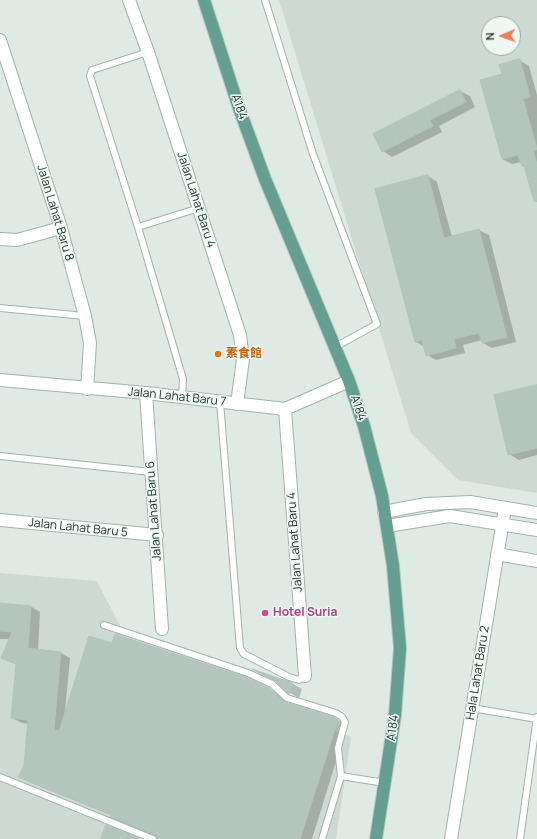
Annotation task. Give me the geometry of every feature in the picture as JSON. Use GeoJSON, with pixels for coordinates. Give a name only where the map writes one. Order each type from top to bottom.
{"type":"FeatureCollection","features":[{"type":"Feature","properties":{"kind":"main road","name":"A184"},"geometry":{"type":"LineString","coordinates":[[204,0],[239,108],[265,179],[349,381],[364,426],[376,472],[387,526],[393,566],[400,648],[395,715],[376,839]]}},
{"type":"Feature","properties":{"kind":"street","name":"Jalan Lahat Baru 4"},"geometry":{"type":"LineString","coordinates":[[130,0],[240,335],[243,359],[237,404]]}},
{"type":"Feature","properties":{"kind":"street","name":"Jalan Lahat Baru 8"},"geometry":{"type":"LineString","coordinates":[[0,40],[61,228],[85,316],[90,343],[87,389]]}},
{"type":"Feature","properties":{"kind":"street"},"geometry":{"type":"LineString","coordinates":[[0,239],[17,240],[61,228]]}},
{"type":"Feature","properties":{"kind":"street","name":"Jalan Lahat Baru 7"},"geometry":{"type":"LineString","coordinates":[[0,380],[87,389],[146,393],[285,409],[349,381]]}},
{"type":"Feature","properties":{"kind":"street","name":"Jalan Lahat Baru 6"},"geometry":{"type":"LineString","coordinates":[[146,393],[157,535],[162,629]]}},
{"type":"Feature","properties":{"kind":"street","name":"Jalan Lahat Baru 4"},"geometry":{"type":"LineString","coordinates":[[285,409],[305,676]]}},
{"type":"Feature","properties":{"kind":"street"},"geometry":{"type":"LineString","coordinates":[[384,512],[426,504],[470,502],[537,513]]}},
{"type":"Feature","properties":{"kind":"street","name":"Hala Lahat Baru 2"},"geometry":{"type":"LineString","coordinates":[[452,839],[505,508]]}},
{"type":"Feature","properties":{"kind":"street"},"geometry":{"type":"LineString","coordinates":[[387,526],[450,516],[537,530]]}},
{"type":"Feature","properties":{"kind":"street","name":"Jalan Lahat Baru 5"},"geometry":{"type":"LineString","coordinates":[[0,520],[157,535]]}},
{"type":"Feature","properties":{"kind":"street"},"geometry":{"type":"LineString","coordinates":[[497,554],[537,561]]}},
{"type":"Feature","properties":{"kind":"lane"},"geometry":{"type":"LineString","coordinates":[[265,0],[313,154],[377,324],[335,347]]}},
{"type":"Feature","properties":{"kind":"lane"},"geometry":{"type":"LineString","coordinates":[[148,52],[92,70],[90,76],[138,227],[183,379],[182,397]]}},
{"type":"Feature","properties":{"kind":"lane"},"geometry":{"type":"LineString","coordinates":[[138,227],[199,208]]}},
{"type":"Feature","properties":{"kind":"lane"},"geometry":{"type":"LineString","coordinates":[[0,308],[85,316]]}},
{"type":"Feature","properties":{"kind":"lane"},"geometry":{"type":"LineString","coordinates":[[220,402],[240,648],[244,654],[289,677],[299,680],[305,676]]}},
{"type":"Feature","properties":{"kind":"lane"},"geometry":{"type":"LineString","coordinates":[[0,456],[151,472]]}},
{"type":"Feature","properties":{"kind":"lane"},"geometry":{"type":"LineString","coordinates":[[104,625],[248,673],[272,684],[287,698],[336,712],[342,717],[345,722],[338,748],[341,776],[322,839]]}},
{"type":"Feature","properties":{"kind":"lane"},"geometry":{"type":"LineString","coordinates":[[472,708],[537,718],[520,839]]}},
{"type":"Feature","properties":{"kind":"lane"},"geometry":{"type":"LineString","coordinates":[[341,776],[385,783]]}},
{"type":"Feature","properties":{"kind":"lane"},"geometry":{"type":"LineString","coordinates":[[0,777],[153,839]]}},
{"type":"Feature","properties":{"kind":"shaded area"},"geometry":{"type":"Polygon","coordinates":[[[279,0],[537,0],[537,493],[458,480],[411,433],[279,0]]]}},
{"type":"Feature","properties":{"kind":"shaded area"},"geometry":{"type":"Polygon","coordinates":[[[0,573],[97,581],[133,651],[351,737],[336,839],[0,839],[0,573]]]}},
{"type":"Feature","properties":{"kind":"building"},"geometry":{"type":"Polygon","coordinates":[[[520,59],[530,97],[523,99],[537,149],[533,151],[537,164],[537,201],[534,201],[524,166],[522,166],[518,155],[502,159],[480,80],[502,74],[499,65],[520,59]]]}},
{"type":"Feature","properties":{"kind":"building"},"geometry":{"type":"Polygon","coordinates":[[[460,90],[466,102],[430,120],[433,126],[382,152],[373,134],[460,90]]]}},
{"type":"Feature","properties":{"kind":"building"},"geometry":{"type":"Polygon","coordinates":[[[428,175],[444,238],[479,229],[507,337],[482,343],[479,333],[454,339],[456,348],[426,356],[422,340],[415,342],[375,189],[428,175]]]}},
{"type":"Feature","properties":{"kind":"building"},"geometry":{"type":"Polygon","coordinates":[[[537,385],[537,448],[508,455],[494,395],[537,385]]]}},
{"type":"Feature","properties":{"kind":"building"},"geometry":{"type":"Polygon","coordinates":[[[0,603],[31,606],[28,648],[61,652],[54,730],[59,731],[89,636],[112,643],[115,634],[246,677],[269,688],[285,702],[334,717],[338,720],[300,839],[157,839],[155,835],[110,817],[111,814],[18,777],[24,766],[28,720],[11,718],[16,664],[1,658],[12,632],[0,631],[0,603]]]}},
{"type":"Feature","properties":{"kind":"building"},"geometry":{"type":"Polygon","coordinates":[[[252,669],[293,683],[289,694],[274,680],[252,669]]]}},
{"type":"Feature","properties":{"kind":"building"},"geometry":{"type":"Polygon","coordinates":[[[106,825],[141,839],[101,839],[106,825]]]}},
{"type":"Feature","properties":{"kind":"place","name":"素食館"},"geometry":{"type":"Point","coordinates":[218,354]}},
{"type":"Feature","properties":{"kind":"place","name":"Hotel Suria"},"geometry":{"type":"Point","coordinates":[265,613]}}]}
